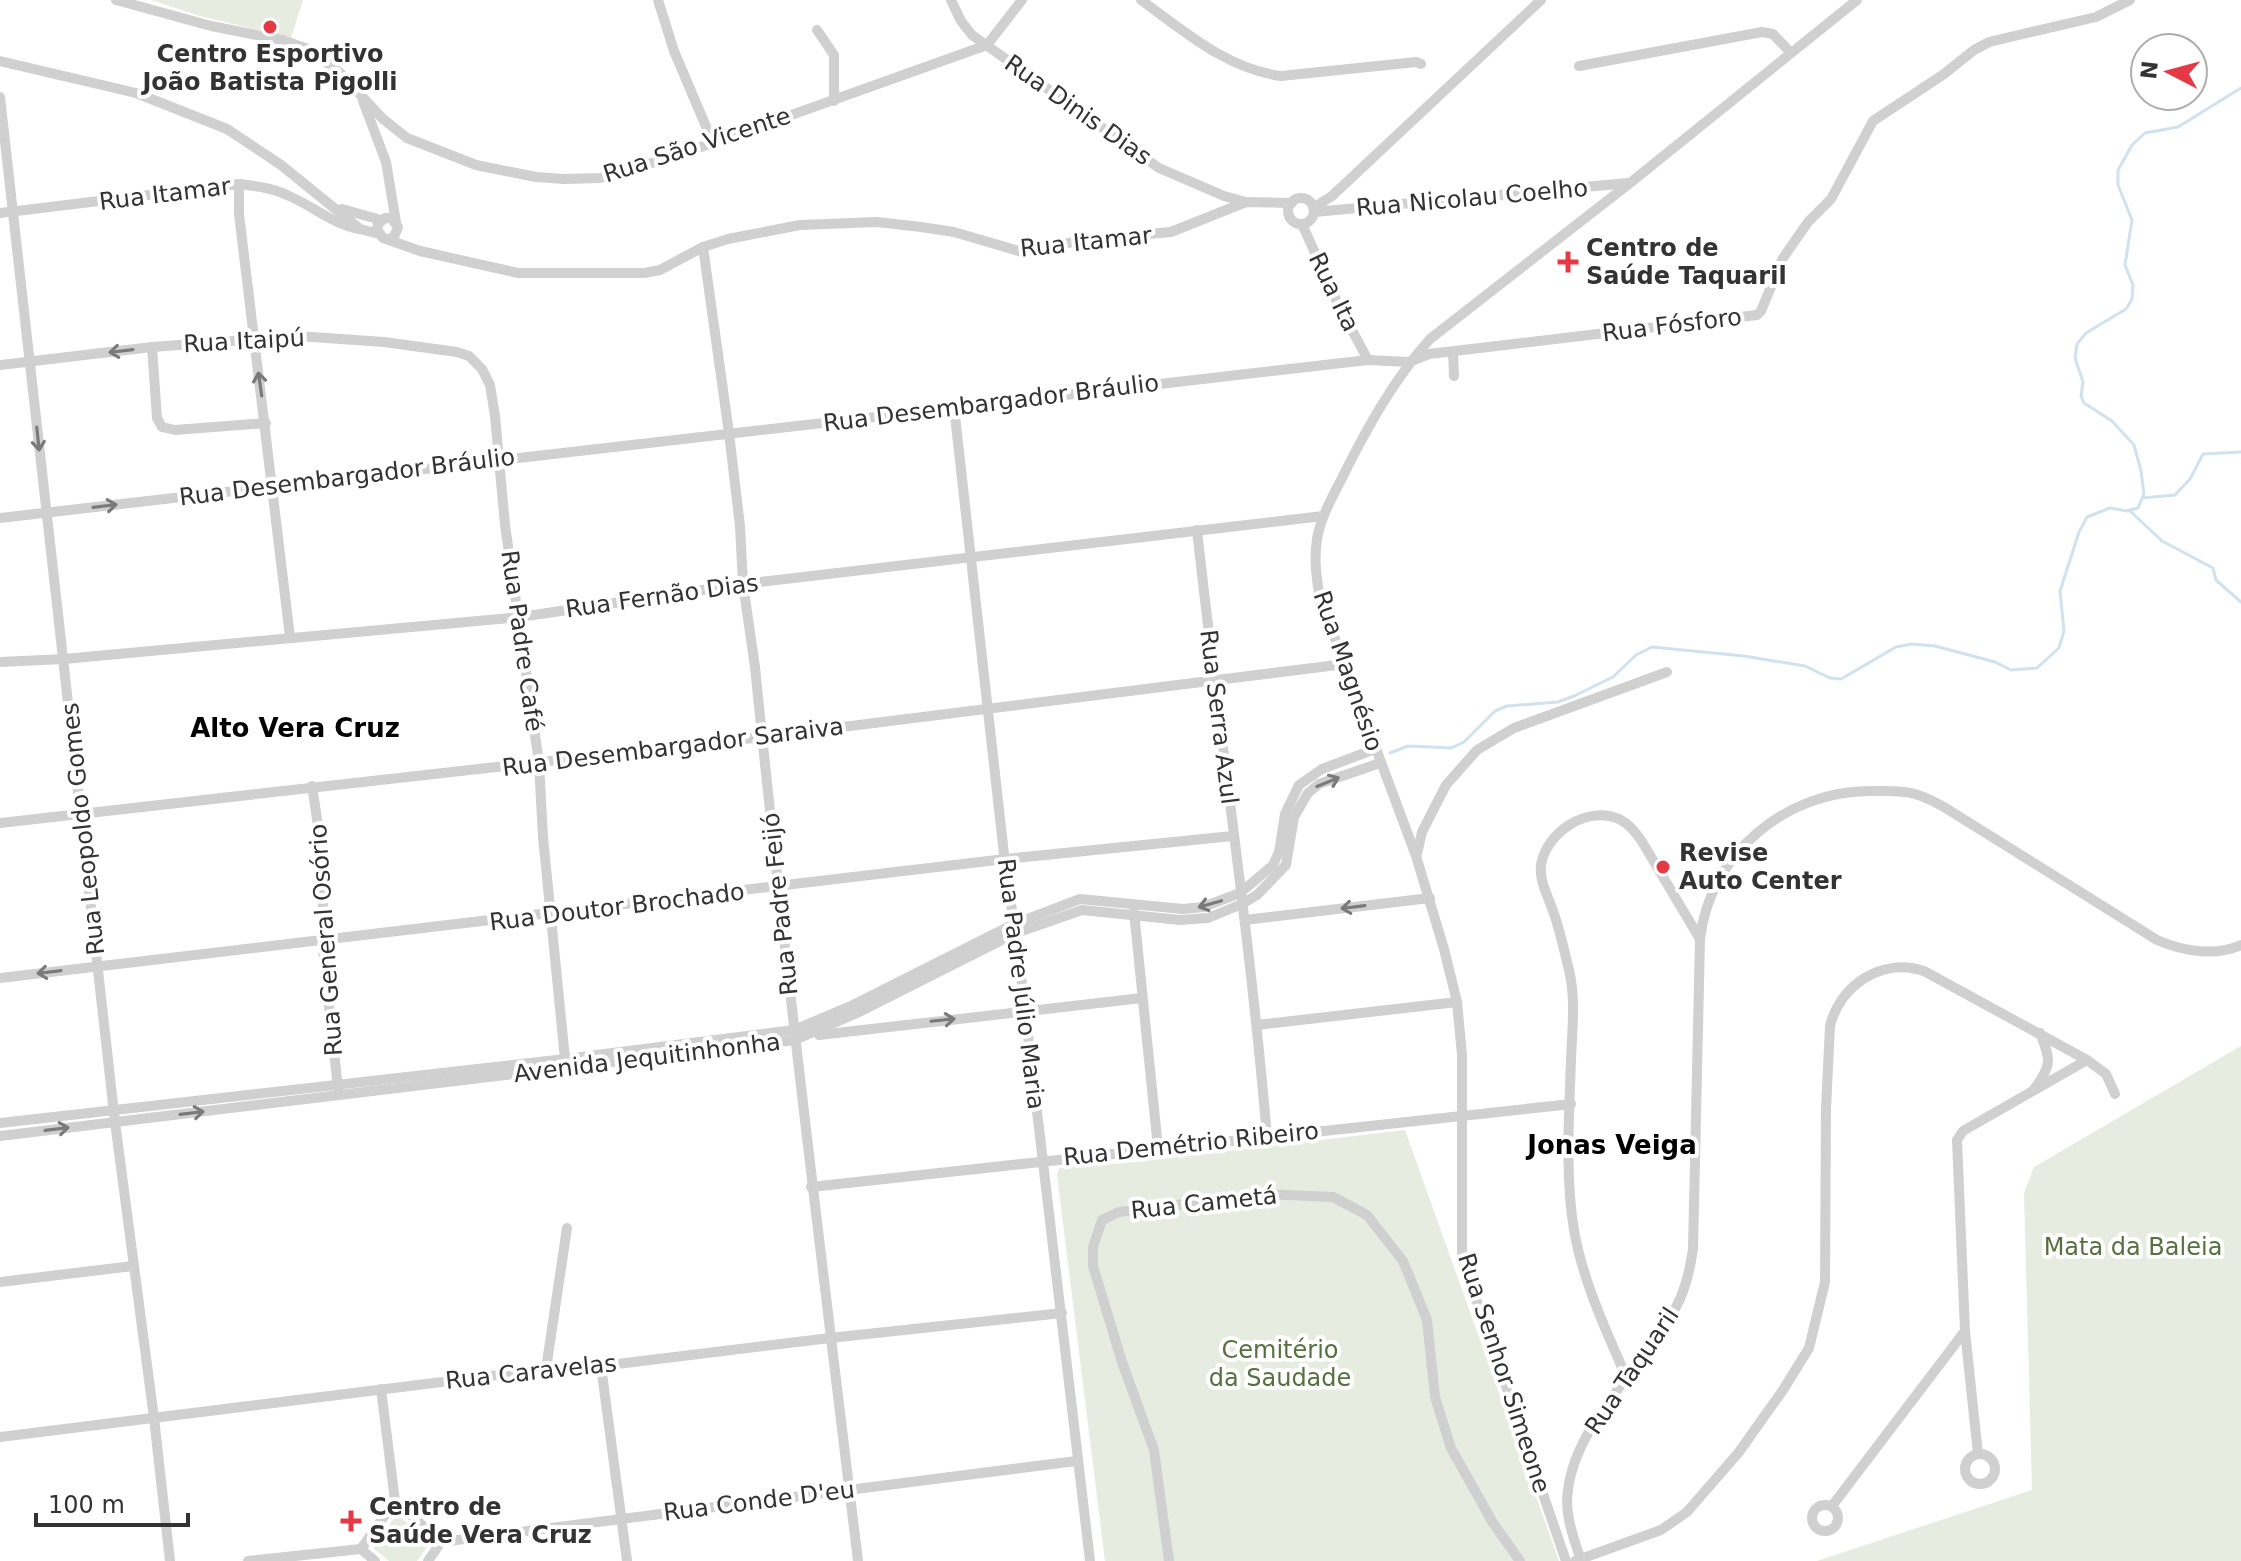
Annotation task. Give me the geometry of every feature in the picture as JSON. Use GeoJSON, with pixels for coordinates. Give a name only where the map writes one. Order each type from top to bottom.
{"type":"FeatureCollection","features":[{"type":"Feature","properties":{"kind":"street","name":"Rua São Vicente"},"geometry":{"type":"LineString","coordinates":[[116,0],[211,26],[282,40],[311,50],[340,73],[361,97],[407,138],[476,165],[536,177],[600,178],[713,143],[987,45]]}},
{"type":"Feature","properties":{"kind":"street"},"geometry":{"type":"LineString","coordinates":[[658,0],[674,51],[713,143]]}},
{"type":"Feature","properties":{"kind":"street","name":"Rua Dinis Dias"},"geometry":{"type":"LineString","coordinates":[[951,0],[972,35],[1159,168],[1224,196],[1290,207]]}},
{"type":"Feature","properties":{"kind":"street"},"geometry":{"type":"LineString","coordinates":[[987,45],[1022,0]]}},
{"type":"Feature","properties":{"kind":"street"},"geometry":{"type":"LineString","coordinates":[[1141,0],[1207,48],[1267,74],[1281,76],[1369,65],[1421,64]]}},
{"type":"Feature","properties":{"kind":"street"},"geometry":{"type":"LineString","coordinates":[[1312,207],[1332,196],[1541,0]]}},
{"type":"Feature","properties":{"kind":"street"},"geometry":{"type":"LineString","coordinates":[[1409,362],[1430,339],[1857,0]]}},
{"type":"Feature","properties":{"kind":"street","name":"Rua Fósforo"},"geometry":{"type":"LineString","coordinates":[[1409,362],[1429,354],[1757,315],[1797,235],[1831,199],[1878,117],[1989,42],[2096,17],[2130,0]]}},
{"type":"Feature","properties":{"kind":"street"},"geometry":{"type":"LineString","coordinates":[[817,30],[834,55],[834,101]]}},
{"type":"Feature","properties":{"kind":"street"},"geometry":{"type":"LineString","coordinates":[[1579,66],[1762,32],[1773,34],[1790,52]]}},
{"type":"Feature","properties":{"kind":"street","name":"Rua Itamar"},"geometry":{"type":"LineString","coordinates":[[0,61],[136,93],[227,129],[281,165],[360,229]]}},
{"type":"Feature","properties":{"kind":"street","name":"Rua Leopoldo Gomes"},"geometry":{"type":"LineString","coordinates":[[0,97],[6,212],[29,362],[114,1116],[170,1561]]}},
{"type":"Feature","properties":{"kind":"street"},"geometry":{"type":"LineString","coordinates":[[361,97],[386,162],[392,194],[390,222],[394,237],[384,236],[377,229],[390,222]]}},
{"type":"Feature","properties":{"kind":"street","name":"Rua Nicolau Coelho"},"geometry":{"type":"LineString","coordinates":[[1312,207],[1630,183]]}},
{"type":"Feature","properties":{"kind":"street"},"geometry":{"type":"LineString","coordinates":[[239,184],[240,226],[290,637]]}},
{"type":"Feature","properties":{"kind":"street","name":"Rua Itamar"},"geometry":{"type":"LineString","coordinates":[[6,212],[239,184],[273,189],[340,224],[384,236],[420,251],[518,273],[644,273],[660,270],[703,247],[755,232],[800,225],[877,222],[954,232],[1022,252],[1080,240],[1171,232],[1235,207]]}},
{"type":"Feature","properties":{"kind":"street","name":"Rua Dinis Dias"},"geometry":{"type":"LineString","coordinates":[[1224,196],[1235,207],[1246,202]]}},
{"type":"Feature","properties":{"kind":"street"},"geometry":{"type":"LineString","coordinates":[[1235,207],[1290,207],[1300,198],[1312,207]]}},
{"type":"Feature","properties":{"kind":"street"},"geometry":{"type":"LineString","coordinates":[[323,215],[336,214],[336,207],[390,222],[420,251]]}},
{"type":"Feature","properties":{"kind":"street"},"geometry":{"type":"LineString","coordinates":[[1290,207],[1293,221],[1302,224],[1310,220],[1312,207]]}},
{"type":"Feature","properties":{"kind":"street","name":"Rua Ita"},"geometry":{"type":"LineString","coordinates":[[1302,224],[1338,304],[1368,360]]}},
{"type":"Feature","properties":{"kind":"street","name":"Rua Padre Feijó"},"geometry":{"type":"LineString","coordinates":[[703,247],[740,526],[743,584],[798,1036],[811,1187],[858,1561]]}},
{"type":"Feature","properties":{"kind":"street","name":"Rua Itaipú"},"geometry":{"type":"LineString","coordinates":[[0,365],[152,347],[298,336],[457,352],[469,356],[482,369]]}},
{"type":"Feature","properties":{"kind":"street"},"geometry":{"type":"LineString","coordinates":[[152,347],[157,418],[162,427],[175,430],[266,423]]}},
{"type":"Feature","properties":{"kind":"street"},"geometry":{"type":"LineString","coordinates":[[1453,352],[1454,376]]}},
{"type":"Feature","properties":{"kind":"street","name":"Rua Desembargador Bráulio"},"geometry":{"type":"LineString","coordinates":[[0,518],[1368,360],[1409,362]]}},
{"type":"Feature","properties":{"kind":"street","name":"Rua Magnésio"},"geometry":{"type":"LineString","coordinates":[[1380,763],[1318,589],[1317,540],[1323,516],[1362,439],[1409,362]]}},
{"type":"Feature","properties":{"kind":"street","name":"Rua Padre Café"},"geometry":{"type":"LineString","coordinates":[[482,369],[490,385],[505,525],[539,763],[565,1059]]}},
{"type":"Feature","properties":{"kind":"street","name":"Rua Padre Júlio Maria"},"geometry":{"type":"LineString","coordinates":[[954,407],[987,710],[1044,1160],[1076,1461],[1090,1561]]}},
{"type":"Feature","properties":{"kind":"street","name":"Rua Fernão Dias"},"geometry":{"type":"LineString","coordinates":[[0,662],[64,659],[520,617],[969,555],[1323,516]]}},
{"type":"Feature","properties":{"kind":"street","name":"Rua Serra Azul"},"geometry":{"type":"LineString","coordinates":[[1197,530],[1245,920],[1267,1137]]}},
{"type":"Feature","properties":{"kind":"street","name":"Rua Desembargador Saraiva"},"geometry":{"type":"LineString","coordinates":[[0,823],[762,737],[1345,664]]}},
{"type":"Feature","properties":{"kind":"street"},"geometry":{"type":"LineString","coordinates":[[1416,856],[1422,832],[1446,785],[1477,750],[1514,728],[1667,672]]}},
{"type":"Feature","properties":{"kind":"street","name":"Avenida Jequitinhonha"},"geometry":{"type":"LineString","coordinates":[[0,1136],[114,1116],[798,1036],[1080,899],[1180,920],[1208,918],[1241,898],[1273,865],[1279,852],[1285,814],[1299,785],[1322,769],[1375,749]]}},
{"type":"Feature","properties":{"kind":"street","name":"Avenida Jequitinhonha"},"geometry":{"type":"LineString","coordinates":[[1241,898],[1257,895],[1286,865],[1294,817],[1308,793],[1324,782],[1380,763]]}},
{"type":"Feature","properties":{"kind":"street","name":"Rua Senhor Simeone"},"geometry":{"type":"LineString","coordinates":[[1380,763],[1430,898],[1457,1002],[1464,1114],[1462,1258],[1566,1561]]}},
{"type":"Feature","properties":{"kind":"street","name":"Rua General Osório"},"geometry":{"type":"LineString","coordinates":[[312,786],[324,865],[322,941],[338,1089]]}},
{"type":"Feature","properties":{"kind":"street","name":"Rua Taquaril"},"geometry":{"type":"LineString","coordinates":[[1578,1560],[1572,1538],[1567,1491],[1573,1468],[1587,1438],[1676,1308],[1690,1271],[1703,916],[1719,879],[1747,841],[1786,812],[1824,796],[1882,791],[1914,794],[1944,807],[2157,940],[2182,949],[2201,951],[2218,951],[2241,945]]}},
{"type":"Feature","properties":{"kind":"street"},"geometry":{"type":"LineString","coordinates":[[1627,1379],[1589,1289],[1572,1208],[1573,994],[1554,913],[1541,878],[1546,849],[1556,835],[1572,824],[1596,815],[1618,818],[1629,825],[1641,840],[1700,939]]}},
{"type":"Feature","properties":{"kind":"street","name":"Rua Doutor Brochado"},"geometry":{"type":"LineString","coordinates":[[0,978],[1005,859],[1233,836]]}},
{"type":"Feature","properties":{"kind":"street"},"geometry":{"type":"LineString","coordinates":[[1245,920],[1430,898]]}},
{"type":"Feature","properties":{"kind":"street"},"geometry":{"type":"LineString","coordinates":[[1134,910],[1158,1148]]}},
{"type":"Feature","properties":{"kind":"street"},"geometry":{"type":"LineString","coordinates":[[1578,1560],[1661,1530],[1687,1512],[1739,1452],[1809,1348],[1823,1296],[1827,1253],[1826,1108],[1830,1026],[1833,1014],[1850,988],[1884,970],[1915,968],[2087,1060],[2106,1074],[2115,1094]]}},
{"type":"Feature","properties":{"kind":"street"},"geometry":{"type":"LineString","coordinates":[[798,1036],[1142,998]]}},
{"type":"Feature","properties":{"kind":"street"},"geometry":{"type":"LineString","coordinates":[[1257,1025],[1457,1002]]}},
{"type":"Feature","properties":{"kind":"street"},"geometry":{"type":"LineString","coordinates":[[855,1009],[865,1028]]}},
{"type":"Feature","properties":{"kind":"street"},"geometry":{"type":"LineString","coordinates":[[2032,1092],[2046,1074],[2049,1063],[2048,1051],[2040,1033]]}},
{"type":"Feature","properties":{"kind":"street","name":"Avenida Jequitinhonha"},"geometry":{"type":"LineString","coordinates":[[414,1081],[565,1059],[798,1036]]}},
{"type":"Feature","properties":{"kind":"street"},"geometry":{"type":"LineString","coordinates":[[1978,1454],[1965,1331],[1957,1140],[1963,1131],[2087,1060]]}},
{"type":"Feature","properties":{"kind":"street","name":"Rua Demétrio Ribeiro"},"geometry":{"type":"LineString","coordinates":[[811,1187],[1571,1104]]}},
{"type":"Feature","properties":{"kind":"street","name":"Avenida Jequitinhonha"},"geometry":{"type":"LineString","coordinates":[[0,1123],[114,1116]]}},
{"type":"Feature","properties":{"kind":"street","name":"Rua Cametá"},"geometry":{"type":"LineString","coordinates":[[1169,1561],[1154,1450],[1093,1266],[1093,1247],[1102,1220],[1119,1212],[1267,1194],[1333,1197],[1367,1215],[1403,1261],[1427,1320],[1435,1397],[1451,1448],[1493,1523],[1520,1561]]}},
{"type":"Feature","properties":{"kind":"street"},"geometry":{"type":"LineString","coordinates":[[546,1369],[567,1228]]}},
{"type":"Feature","properties":{"kind":"street"},"geometry":{"type":"LineString","coordinates":[[0,1282],[133,1266]]}},
{"type":"Feature","properties":{"kind":"street","name":"Rua Caravelas"},"geometry":{"type":"LineString","coordinates":[[0,1437],[546,1369],[601,1366],[1062,1313]]}},
{"type":"Feature","properties":{"kind":"street"},"geometry":{"type":"LineString","coordinates":[[1832,1506],[1965,1331]]}},
{"type":"Feature","properties":{"kind":"street"},"geometry":{"type":"LineString","coordinates":[[601,1366],[627,1561]]}},
{"type":"Feature","properties":{"kind":"street"},"geometry":{"type":"LineString","coordinates":[[381,1389],[395,1501],[441,1542],[428,1561]]}},
{"type":"Feature","properties":{"kind":"street","name":"Rua Conde D'eu"},"geometry":{"type":"LineString","coordinates":[[441,1542],[1076,1461]]}},
{"type":"Feature","properties":{"kind":"street"},"geometry":{"type":"LineString","coordinates":[[361,1549],[395,1501]]}},
{"type":"Feature","properties":{"kind":"street"},"geometry":{"type":"LineString","coordinates":[[248,1561],[361,1549],[375,1561]]}},
{"type":"Feature","properties":{"kind":"green space","name":"Centro Esportivo João Batista Pigolli"},"geometry":{"type":"Polygon","coordinates":[[[151,0],[303,0],[291,38],[200,16],[151,0]]]}},
{"type":"Feature","properties":{"kind":"green space","name":"Mata da Baleia"},"geometry":{"type":"Polygon","coordinates":[[[2241,1046],[2241,1561],[1817,1561],[2032,1490],[2024,1193],[2034,1167],[2241,1046]]]}},
{"type":"Feature","properties":{"kind":"green space","name":"Cemitério da Saudade"},"geometry":{"type":"Polygon","coordinates":[[[1405,1130],[1559,1561],[1105,1561],[1057,1175],[1059,1168],[1405,1130]]]}},
{"type":"Feature","properties":{"kind":"green space"},"geometry":{"type":"Polygon","coordinates":[[[397,1514],[430,1543],[417,1561],[389,1561],[373,1548],[397,1514]]]}},
{"type":"Feature","properties":{"kind":"waterway"},"geometry":{"type":"LineString","coordinates":[[1390,753],[1408,746],[1451,748],[1464,742],[1495,711],[1507,706],[1558,702],[1574,696],[1613,677],[1636,655],[1652,647],[1744,656],[1805,666],[1830,678],[1841,679],[1896,647],[1911,644],[1935,646],[1995,662],[2011,670],[2037,668],[2059,648],[2064,631],[2060,591],[2087,517],[2110,508],[2127,511],[2138,508],[2144,494],[2134,445],[2112,421],[2084,403],[2081,396],[2083,382],[2075,358],[2077,344],[2086,333],[2126,309],[2132,299],[2133,285],[2125,265],[2132,220],[2118,185],[2118,170],[2132,145],[2145,133],[2178,127],[2241,88]]}},
{"type":"Feature","properties":{"kind":"waterway"},"geometry":{"type":"LineString","coordinates":[[2142,498],[2175,495],[2190,479],[2203,454],[2241,452]]}},
{"type":"Feature","properties":{"kind":"waterway"},"geometry":{"type":"LineString","coordinates":[[2129,510],[2162,541],[2213,568],[2216,580],[2241,602]]}},
{"type":"Feature","properties":{"kind":"place","name":"Centro Esportivo João Batista Pigolli"},"geometry":{"type":"Point","coordinates":[270,27]}},
{"type":"Feature","properties":{"kind":"place","name":"Centro de Saúde Taquaril"},"geometry":{"type":"Point","coordinates":[1568,262]}},
{"type":"Feature","properties":{"kind":"place","name":"Revise Auto Center"},"geometry":{"type":"Point","coordinates":[1663,867]}},
{"type":"Feature","properties":{"kind":"place","name":"Centro de Saúde Vera Cruz"},"geometry":{"type":"Point","coordinates":[351,1521]}},
{"type":"Feature","properties":{"kind":"district","name":"Alto Vera Cruz"},"geometry":{"type":"Point","coordinates":[295,728]}},
{"type":"Feature","properties":{"kind":"district","name":"Jonas Veiga"},"geometry":{"type":"Point","coordinates":[1612,1145]}}]}
